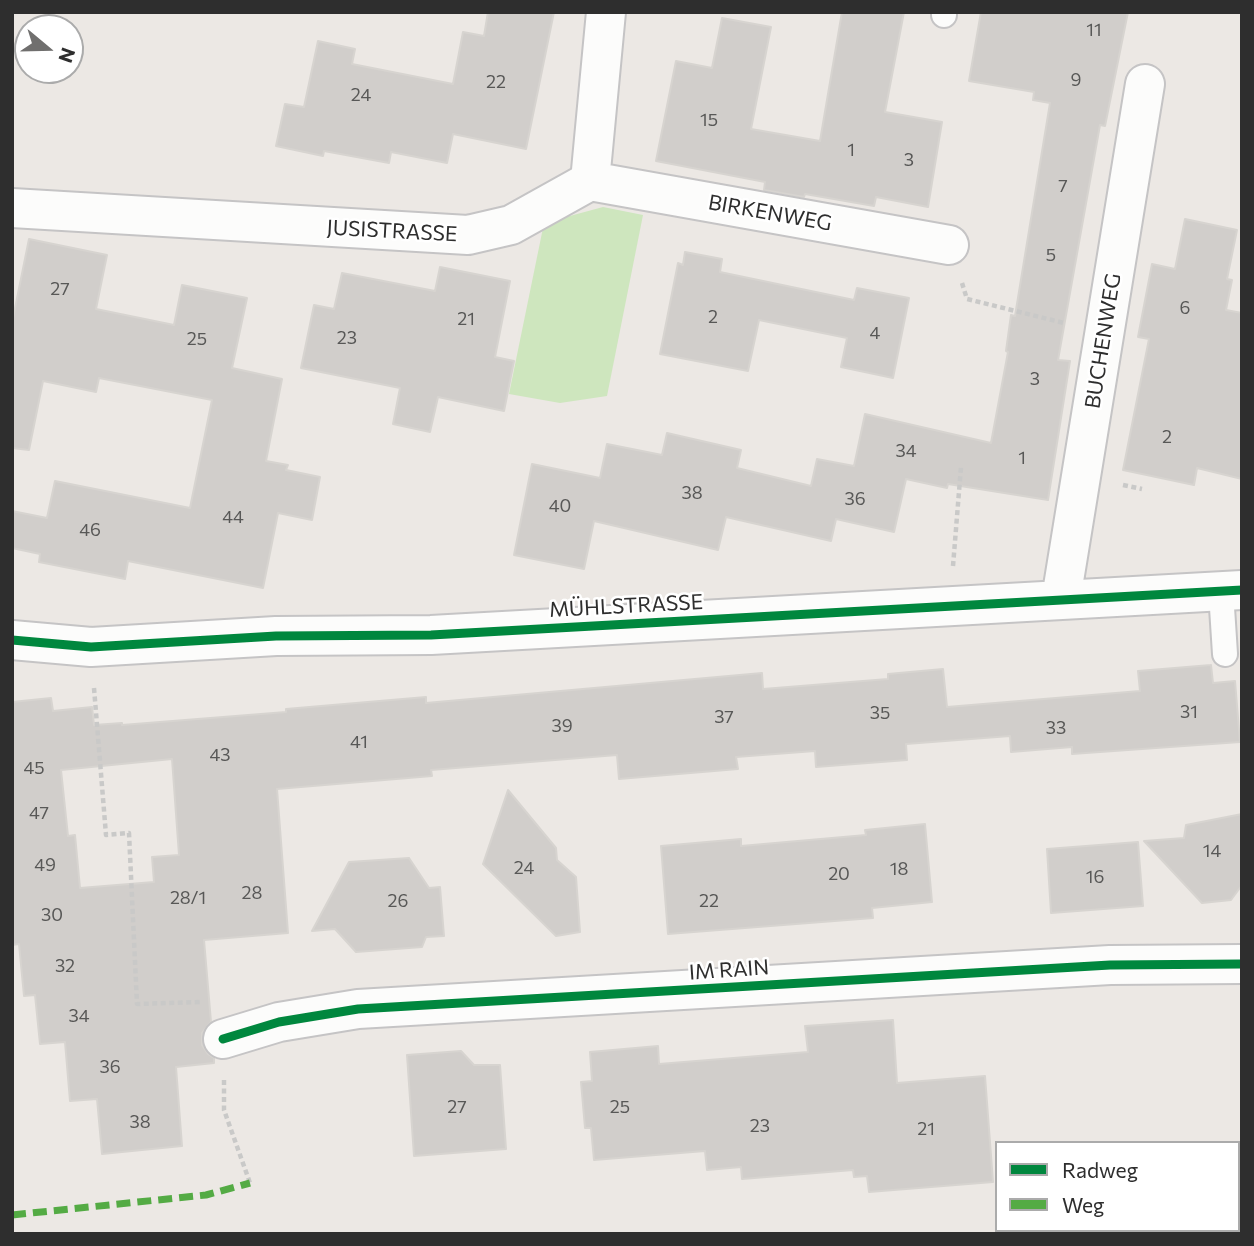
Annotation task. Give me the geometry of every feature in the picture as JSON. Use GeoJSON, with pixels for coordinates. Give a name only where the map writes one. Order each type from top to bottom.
{"type":"FeatureCollection","features":[{"type":"Feature","properties":{"kind":"street"},"geometry":{"type":"LineString","coordinates":[[590,181],[606,12]]}},
{"type":"Feature","properties":{"kind":"street","name":"BUCHENWEG"},"geometry":{"type":"LineString","coordinates":[[1061,599],[1145,84]]}},
{"type":"Feature","properties":{"kind":"street","name":"JUSISTRASSE"},"geometry":{"type":"LineString","coordinates":[[12,208],[468,236],[511,225],[590,181]]}},
{"type":"Feature","properties":{"kind":"street","name":"BIRKENWEG"},"geometry":{"type":"LineString","coordinates":[[590,181],[949,245]]}},
{"type":"Feature","properties":{"kind":"street","name":"MÜHLSTRASSE"},"geometry":{"type":"LineString","coordinates":[[12,640],[91,647],[276,636],[431,635],[1232,591]]}},
{"type":"Feature","properties":{"kind":"street","name":"IM RAIN"},"geometry":{"type":"LineString","coordinates":[[223,1039],[279,1022],[358,1010],[1110,965],[1242,964]]}},
{"type":"Feature","properties":{"kind":"lane"},"geometry":{"type":"LineString","coordinates":[[1225,654],[1232,591]]}},
{"type":"Feature","properties":{"kind":"path"},"geometry":{"type":"LineString","coordinates":[[949,245],[967,299],[1104,333]]}},
{"type":"Feature","properties":{"kind":"path"},"geometry":{"type":"LineString","coordinates":[[950,605],[961,467]]}},
{"type":"Feature","properties":{"kind":"path"},"geometry":{"type":"LineString","coordinates":[[91,647],[106,835],[129,833],[137,1003],[221,1001],[223,1039]]}},
{"type":"Feature","properties":{"kind":"path"},"geometry":{"type":"LineString","coordinates":[[224,1110],[250,1183]]}},
{"type":"Feature","properties":{"kind":"green space"},"geometry":{"type":"Polygon","coordinates":[[[603,207],[643,215],[607,396],[560,403],[509,394],[544,223],[603,207]]]}},
{"type":"Feature","properties":{"kind":"building"},"geometry":{"type":"Polygon","coordinates":[[[488,12],[554,12],[526,149],[453,134],[447,163],[391,152],[389,163],[324,151],[323,156],[276,146],[285,104],[304,107],[318,41],[355,49],[352,64],[453,84],[463,32],[484,36],[488,12]]]}},
{"type":"Feature","properties":{"kind":"building"},"geometry":{"type":"Polygon","coordinates":[[[842,12],[904,12],[885,112],[942,122],[928,207],[876,197],[874,206],[805,194],[804,197],[764,190],[765,182],[656,161],[676,61],[712,68],[722,18],[771,27],[751,129],[820,141],[842,12]]]}},
{"type":"Feature","properties":{"kind":"building"},"geometry":{"type":"Polygon","coordinates":[[[981,12],[1128,12],[1105,126],[1100,125],[1058,360],[1070,361],[1048,500],[948,484],[947,488],[906,479],[894,532],[836,519],[831,541],[726,517],[718,550],[594,521],[584,569],[514,555],[532,464],[600,478],[607,444],[662,455],[667,433],[741,450],[737,468],[811,486],[817,459],[854,466],[865,414],[991,443],[1008,352],[1011,315],[1015,316],[1050,103],[1033,100],[1034,92],[969,81],[981,12]]]}},
{"type":"Feature","properties":{"kind":"building"},"geometry":{"type":"Polygon","coordinates":[[[1185,219],[1237,230],[1227,279],[1232,280],[1226,310],[1242,313],[1242,479],[1197,468],[1194,485],[1123,470],[1149,339],[1138,337],[1152,264],[1175,269],[1185,219]]]}},
{"type":"Feature","properties":{"kind":"building"},"geometry":{"type":"Polygon","coordinates":[[[29,239],[107,255],[96,309],[174,325],[182,285],[247,298],[232,368],[282,379],[266,461],[288,465],[286,470],[320,477],[312,520],[278,513],[263,588],[128,561],[125,579],[39,562],[40,554],[12,548],[12,511],[47,518],[55,481],[190,508],[212,400],[99,378],[96,392],[43,381],[29,450],[12,448],[12,323],[29,239]]]}},
{"type":"Feature","properties":{"kind":"building"},"geometry":{"type":"Polygon","coordinates":[[[685,252],[722,259],[720,272],[854,300],[857,288],[909,298],[893,378],[841,367],[847,338],[759,320],[748,371],[660,354],[678,263],[683,265],[685,252]]]}},
{"type":"Feature","properties":{"kind":"building"},"geometry":{"type":"Polygon","coordinates":[[[440,267],[510,281],[495,357],[514,361],[504,411],[438,397],[430,432],[393,424],[400,388],[301,368],[314,305],[334,309],[342,273],[435,291],[440,267]]]}},
{"type":"Feature","properties":{"kind":"building"},"geometry":{"type":"Polygon","coordinates":[[[1211,665],[1213,683],[1235,681],[1240,742],[1072,754],[1072,747],[1011,752],[1010,736],[906,744],[907,760],[816,767],[815,751],[736,757],[738,769],[619,779],[617,755],[431,770],[432,776],[277,789],[288,933],[204,940],[211,1022],[202,1033],[202,1045],[214,1058],[214,1063],[176,1067],[182,1146],[102,1154],[97,1099],[70,1101],[65,1042],[40,1044],[35,995],[24,996],[19,944],[12,945],[12,702],[51,698],[53,711],[92,707],[94,725],[122,725],[426,697],[426,703],[762,673],[763,689],[888,679],[888,674],[943,669],[947,707],[1140,691],[1138,671],[1211,665]],[[172,759],[61,770],[68,836],[75,835],[80,888],[154,882],[152,857],[179,855],[172,759]]]}},
{"type":"Feature","properties":{"kind":"building"},"geometry":{"type":"Polygon","coordinates":[[[508,790],[556,848],[557,860],[576,877],[580,932],[556,936],[483,864],[508,790]]]}},
{"type":"Feature","properties":{"kind":"building"},"geometry":{"type":"Polygon","coordinates":[[[1242,814],[1242,885],[1231,900],[1202,903],[1144,841],[1184,838],[1186,825],[1242,814]]]}},
{"type":"Feature","properties":{"kind":"building"},"geometry":{"type":"Polygon","coordinates":[[[925,824],[932,902],[872,908],[873,918],[668,934],[661,846],[741,839],[741,846],[866,835],[865,830],[925,824]]]}},
{"type":"Feature","properties":{"kind":"building"},"geometry":{"type":"Polygon","coordinates":[[[1138,842],[1143,906],[1051,913],[1047,849],[1138,842]]]}},
{"type":"Feature","properties":{"kind":"building"},"geometry":{"type":"Polygon","coordinates":[[[409,858],[429,888],[440,887],[444,936],[426,937],[422,947],[356,952],[335,929],[312,931],[349,862],[409,858]]]}},
{"type":"Feature","properties":{"kind":"building"},"geometry":{"type":"Polygon","coordinates":[[[893,1020],[897,1083],[985,1076],[993,1182],[869,1192],[867,1176],[854,1177],[853,1170],[742,1179],[741,1167],[707,1170],[705,1151],[594,1160],[591,1128],[585,1128],[581,1082],[592,1081],[590,1052],[658,1046],[659,1064],[808,1052],[805,1026],[893,1020]]]}},
{"type":"Feature","properties":{"kind":"building"},"geometry":{"type":"Polygon","coordinates":[[[461,1051],[474,1065],[500,1065],[506,1149],[414,1156],[407,1055],[461,1051]]]}},
{"type":"Feature","properties":{"kind":"marked path"},"geometry":{"type":"LineString","coordinates":[[12,1215],[206,1195],[250,1183]]}},
{"type":"Feature","properties":{"kind":"cycle path"},"geometry":{"type":"LineString","coordinates":[[12,640],[91,647],[276,636],[431,635],[1242,590]]}},
{"type":"Feature","properties":{"kind":"cycle path"},"geometry":{"type":"LineString","coordinates":[[223,1039],[279,1022],[358,1009],[1110,965],[1242,964]]}}]}
